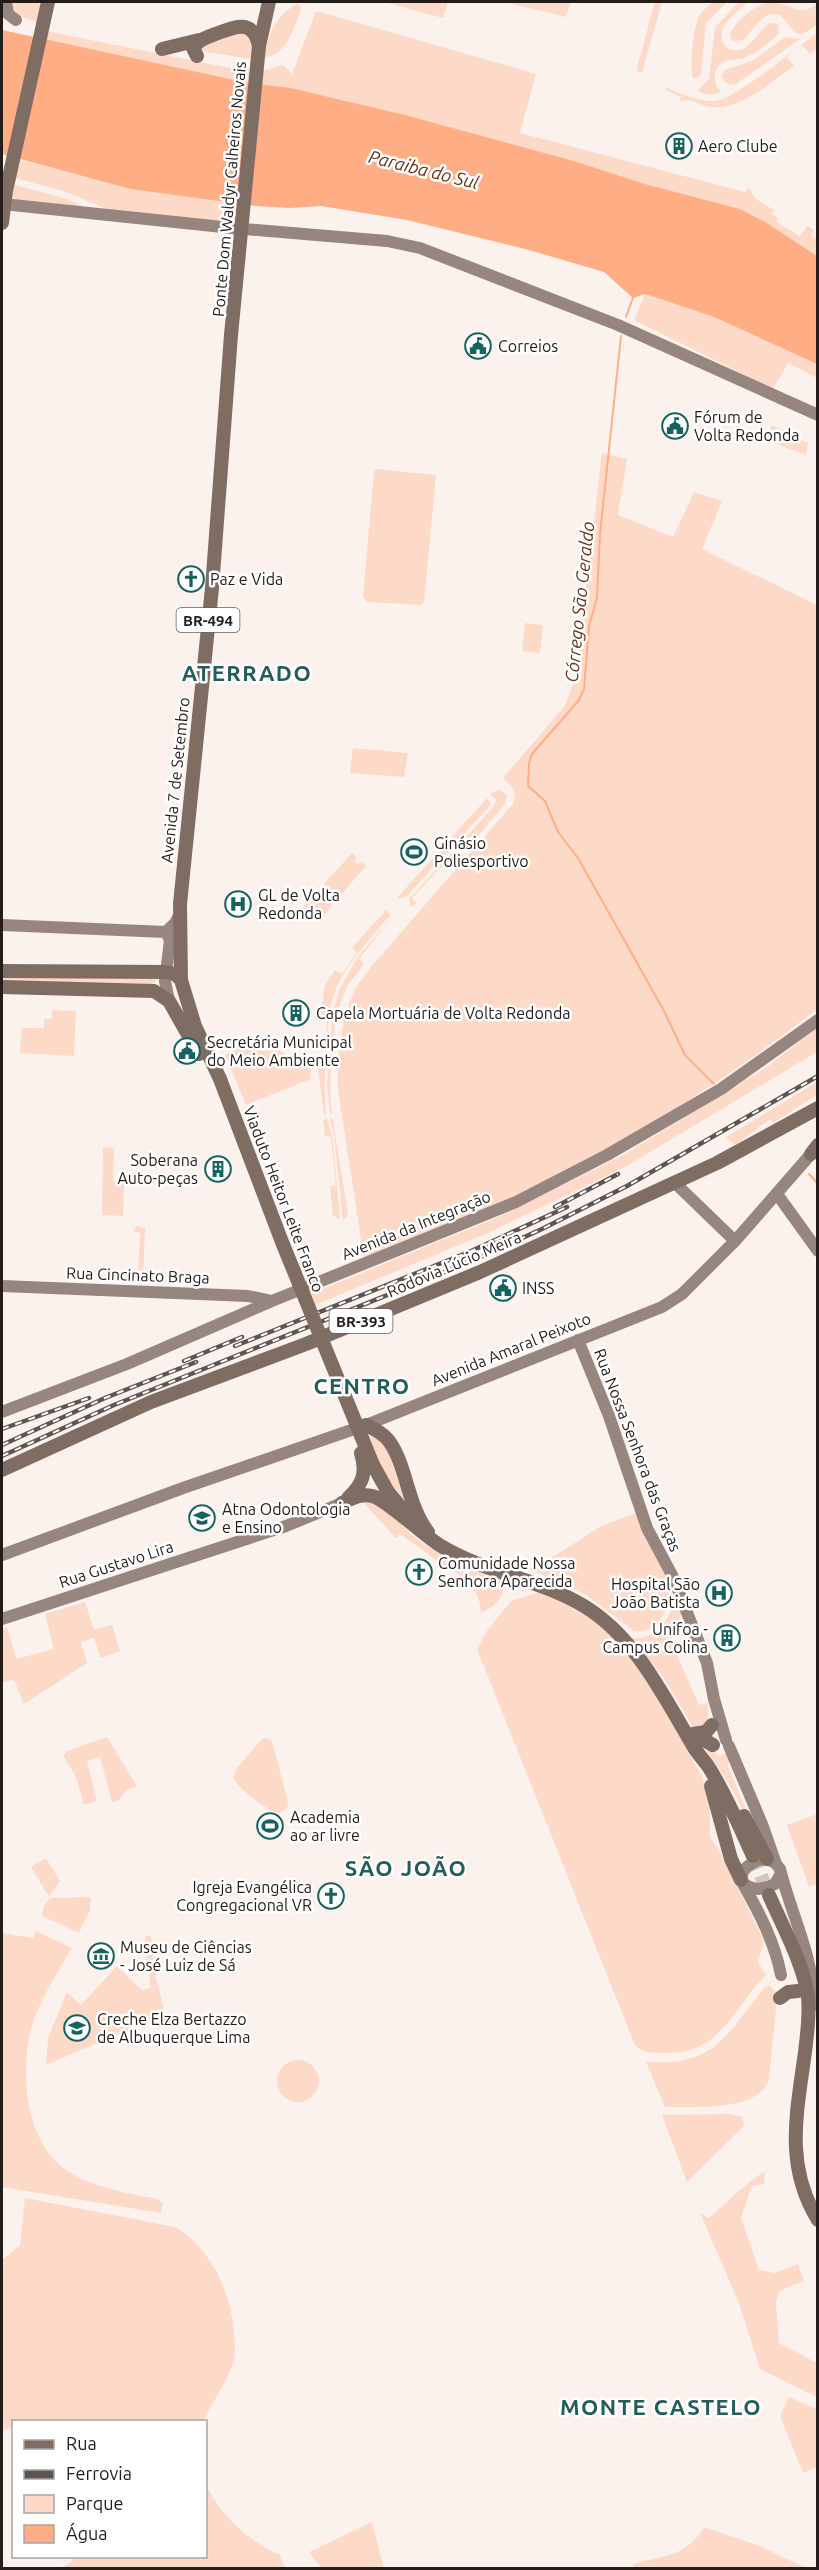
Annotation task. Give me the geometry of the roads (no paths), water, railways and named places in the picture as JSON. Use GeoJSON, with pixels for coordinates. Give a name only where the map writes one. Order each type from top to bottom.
{"type":"FeatureCollection","features":[{"type":"Feature","properties":{"kind":"main road","name":"Ponte Dom Waldyr Calheiros Novais"},"geometry":{"type":"LineString","coordinates":[[231,335],[260,40],[269,2]]}},
{"type":"Feature","properties":{"kind":"main road"},"geometry":{"type":"LineString","coordinates":[[2,223],[7,167],[48,3]]}},
{"type":"Feature","properties":{"kind":"main road"},"geometry":{"type":"LineString","coordinates":[[162,49],[199,40],[240,26],[254,32],[260,40]]}},
{"type":"Feature","properties":{"kind":"main road"},"geometry":{"type":"LineString","coordinates":[[197,56],[193,48],[199,40]]}},
{"type":"Feature","properties":{"kind":"main road","name":"Avenida 7 de Setembro"},"geometry":{"type":"LineString","coordinates":[[217,1080],[195,1026],[181,980],[172,934],[180,909],[212,588],[231,335]]}},
{"type":"Feature","properties":{"kind":"main road"},"geometry":{"type":"LineString","coordinates":[[2,970],[166,972],[175,974],[181,980]]}},
{"type":"Feature","properties":{"kind":"main road"},"geometry":{"type":"LineString","coordinates":[[2,987],[147,990],[157,992],[169,1001]]}},
{"type":"Feature","properties":{"kind":"main road","name":"Avenida 7 de Setembro"},"geometry":{"type":"LineString","coordinates":[[169,1001],[217,1080]]}},
{"type":"Feature","properties":{"kind":"main road"},"geometry":{"type":"LineString","coordinates":[[217,1080],[361,1453],[384,1495],[412,1526]]}},
{"type":"Feature","properties":{"kind":"main road","name":"Viaduto Heitor Leite Franco"},"geometry":{"type":"LineString","coordinates":[[217,1080],[368,1467]]}},
{"type":"Feature","properties":{"kind":"main road","name":"Rodovia Lúcio Meira"},"geometry":{"type":"LineString","coordinates":[[717,1162],[818,1098]]}},
{"type":"Feature","properties":{"kind":"main road","name":"Rodovia Lúcio Meira"},"geometry":{"type":"LineString","coordinates":[[2,1470],[151,1402],[306,1344],[480,1272],[717,1162],[818,1108]]}},
{"type":"Feature","properties":{"kind":"main road"},"geometry":{"type":"LineString","coordinates":[[366,1425],[384,1436],[392,1445],[414,1508],[428,1532]]}},
{"type":"Feature","properties":{"kind":"main road"},"geometry":{"type":"LineString","coordinates":[[342,1503],[360,1486],[368,1467]]}},
{"type":"Feature","properties":{"kind":"main road"},"geometry":{"type":"LineString","coordinates":[[368,1467],[396,1502],[428,1532],[460,1552],[560,1588],[600,1612],[623,1632],[652,1665],[693,1734],[713,1746]]}},
{"type":"Feature","properties":{"kind":"main road"},"geometry":{"type":"LineString","coordinates":[[342,1503],[362,1495],[374,1496],[412,1526],[460,1557],[552,1590],[597,1616],[638,1657],[659,1687],[713,1746],[730,1792],[765,1859]]}},
{"type":"Feature","properties":{"kind":"main road"},"geometry":{"type":"LineString","coordinates":[[693,1734],[706,1732],[712,1725]]}},
{"type":"Feature","properties":{"kind":"main road"},"geometry":{"type":"LineString","coordinates":[[713,1746],[708,1765],[765,1859]]}},
{"type":"Feature","properties":{"kind":"main road"},"geometry":{"type":"LineString","coordinates":[[713,1746],[712,1787],[731,1859],[742,1882]]}},
{"type":"Feature","properties":{"kind":"main road"},"geometry":{"type":"LineString","coordinates":[[762,1891],[798,1991],[808,2029]]}},
{"type":"Feature","properties":{"kind":"main road"},"geometry":{"type":"LineString","coordinates":[[762,1891],[793,1951],[808,1995],[808,2029],[796,2122],[795,2151],[804,2193],[818,2220]]}},
{"type":"Feature","properties":{"kind":"main road"},"geometry":{"type":"LineString","coordinates":[[780,1998],[788,1992],[798,1991]]}},
{"type":"Feature","properties":{"kind":"street"},"geometry":{"type":"LineString","coordinates":[[6,2],[8,14],[16,20]]}},
{"type":"Feature","properties":{"kind":"street"},"geometry":{"type":"LineString","coordinates":[[3,204],[404,244],[618,325],[818,415]]}},
{"type":"Feature","properties":{"kind":"street"},"geometry":{"type":"LineString","coordinates":[[2,925],[172,934]]}},
{"type":"Feature","properties":{"kind":"street","name":"Avenida 7 de Setembro"},"geometry":{"type":"LineString","coordinates":[[169,1001],[165,981],[172,934]]}},
{"type":"Feature","properties":{"kind":"street","name":"Avenida da Integração"},"geometry":{"type":"LineString","coordinates":[[2,1412],[127,1364],[272,1301],[463,1225],[566,1177],[721,1089],[818,1020]]}},
{"type":"Feature","properties":{"kind":"street","name":"Avenida Amaral Peixoto"},"geometry":{"type":"LineString","coordinates":[[2,1555],[183,1488],[366,1425],[662,1307],[676,1299],[735,1241],[815,1150]]}},
{"type":"Feature","properties":{"kind":"street"},"geometry":{"type":"LineString","coordinates":[[674,1182],[735,1241]]}},
{"type":"Feature","properties":{"kind":"street"},"geometry":{"type":"LineString","coordinates":[[777,1194],[818,1251]]}},
{"type":"Feature","properties":{"kind":"street","name":"Rua Cincinato Braga"},"geometry":{"type":"LineString","coordinates":[[2,1286],[248,1296],[272,1301]]}},
{"type":"Feature","properties":{"kind":"street"},"geometry":{"type":"LineString","coordinates":[[248,1296],[255,1304],[252,1311]]}},
{"type":"Feature","properties":{"kind":"street","name":"Rua Nossa Senhora das Graças"},"geometry":{"type":"LineString","coordinates":[[578,1340],[609,1416],[647,1528],[673,1577],[708,1663],[714,1699],[713,1746],[765,1833],[765,1859]]}},
{"type":"Feature","properties":{"kind":"street","name":"Rua Gustavo Lira"},"geometry":{"type":"LineString","coordinates":[[2,1619],[314,1516],[342,1503]]}},
{"type":"Feature","properties":{"kind":"street"},"geometry":{"type":"LineString","coordinates":[[781,1975],[776,1954],[756,1907],[742,1882],[741,1875],[747,1867],[758,1860],[765,1859],[781,1873],[811,1970],[814,2008],[808,2029]]}},
{"type":"Feature","properties":{"kind":"street"},"geometry":{"type":"LineString","coordinates":[[756,1907],[762,1891],[775,1884],[781,1873]]}},
{"type":"Feature","properties":{"kind":"street"},"geometry":{"type":"LineString","coordinates":[[742,1882],[762,1891]]}},
{"type":"Feature","properties":{"kind":"water","name":"Paraiba do Sul"},"geometry":{"type":"Polygon","coordinates":[[[2,30],[249,83],[291,88],[405,115],[740,209],[767,223],[817,256],[817,364],[714,317],[645,294],[633,298],[604,272],[529,250],[407,220],[321,206],[290,208],[256,206],[130,189],[2,154],[2,30]]]}},
{"type":"Feature","properties":{"kind":"waterway","name":"Córrego São Geraldo"},"geometry":{"type":"LineString","coordinates":[[626,317],[634,295]]}},
{"type":"Feature","properties":{"kind":"waterway","name":"Córrego São Geraldo"},"geometry":{"type":"LineString","coordinates":[[621,336],[600,534],[597,598],[589,626],[584,689],[579,700],[532,754],[529,763],[528,786],[545,801],[558,832],[578,858],[663,1009],[685,1055],[714,1084]]}},
{"type":"Feature","properties":{"kind":"waterway","name":"Córrego São Geraldo"},"geometry":{"type":"LineString","coordinates":[[809,1174],[818,1184]]}},
{"type":"Feature","properties":{"kind":"tunnel"},"geometry":{"type":"LineString","coordinates":[[753,1856],[769,1895]]}},
{"type":"Feature","properties":{"kind":"railway"},"geometry":{"type":"LineString","coordinates":[[2,1456],[114,1405],[472,1261],[542,1229],[627,1186],[818,1076]]}},
{"type":"Feature","properties":{"kind":"railway"},"geometry":{"type":"LineString","coordinates":[[555,1207],[618,1174]]}},
{"type":"Feature","properties":{"kind":"railway"},"geometry":{"type":"LineString","coordinates":[[235,1346],[469,1252],[567,1207]]}},
{"type":"Feature","properties":{"kind":"railway"},"geometry":{"type":"LineString","coordinates":[[184,1361],[242,1337]]}},
{"type":"Feature","properties":{"kind":"railway"},"geometry":{"type":"LineString","coordinates":[[2,1445],[105,1398],[196,1362]]}},
{"type":"Feature","properties":{"kind":"railway"},"geometry":{"type":"LineString","coordinates":[[2,1429],[89,1398]]}},
{"type":"Feature","properties":{"kind":"place","name":"Aero Clube"},"geometry":{"type":"Point","coordinates":[679,146]}},
{"type":"Feature","properties":{"kind":"place","name":"Correios"},"geometry":{"type":"Point","coordinates":[478,346]}},
{"type":"Feature","properties":{"kind":"place","name":"Fórum de Volta Redonda"},"geometry":{"type":"Point","coordinates":[675,426]}},
{"type":"Feature","properties":{"kind":"place","name":"Paz e Vida"},"geometry":{"type":"Point","coordinates":[191,579]}},
{"type":"Feature","properties":{"kind":"place","name":"Ginásio Poliesportivo"},"geometry":{"type":"Point","coordinates":[414,852]}},
{"type":"Feature","properties":{"kind":"place","name":"GL de Volta Redonda"},"geometry":{"type":"Point","coordinates":[238,904]}},
{"type":"Feature","properties":{"kind":"place","name":"Capela Mortuária de Volta Redonda"},"geometry":{"type":"Point","coordinates":[296,1013]}},
{"type":"Feature","properties":{"kind":"place","name":"Secretária Municipal do Meio Ambiente"},"geometry":{"type":"Point","coordinates":[187,1051]}},
{"type":"Feature","properties":{"kind":"place","name":"Soberana Auto-peças"},"geometry":{"type":"Point","coordinates":[218,1169]}},
{"type":"Feature","properties":{"kind":"place","name":"INSS"},"geometry":{"type":"Point","coordinates":[503,1288]}},
{"type":"Feature","properties":{"kind":"place","name":"Atna Odontologia e Ensino"},"geometry":{"type":"Point","coordinates":[202,1518]}},
{"type":"Feature","properties":{"kind":"place","name":"Comunidade Nossa Senhora Aparecida"},"geometry":{"type":"Point","coordinates":[419,1572]}},
{"type":"Feature","properties":{"kind":"place","name":"Hospital São João Batista"},"geometry":{"type":"Point","coordinates":[719,1593]}},
{"type":"Feature","properties":{"kind":"place","name":"Unifoa - Campus Colina"},"geometry":{"type":"Point","coordinates":[727,1638]}},
{"type":"Feature","properties":{"kind":"place","name":"Academia ao ar livre"},"geometry":{"type":"Point","coordinates":[270,1826]}},
{"type":"Feature","properties":{"kind":"place","name":"Igreja Evangélica Congregacional VR"},"geometry":{"type":"Point","coordinates":[331,1896]}},
{"type":"Feature","properties":{"kind":"place","name":"Museu de Ciências - José Luiz de Sá"},"geometry":{"type":"Point","coordinates":[101,1956]}},
{"type":"Feature","properties":{"kind":"place","name":"Creche Elza Bertazzo de Albuquerque Lima"},"geometry":{"type":"Point","coordinates":[77,2028]}},
{"type":"Feature","properties":{"kind":"district","name":"ATERRADO"},"geometry":{"type":"Point","coordinates":[247,672]}},
{"type":"Feature","properties":{"kind":"district","name":"CENTRO"},"geometry":{"type":"Point","coordinates":[362,1385]}},
{"type":"Feature","properties":{"kind":"district","name":"SÃO JOÃO"},"geometry":{"type":"Point","coordinates":[406,1867]}},
{"type":"Feature","properties":{"kind":"district","name":"MONTE CASTELO"},"geometry":{"type":"Point","coordinates":[661,2406]}}]}
